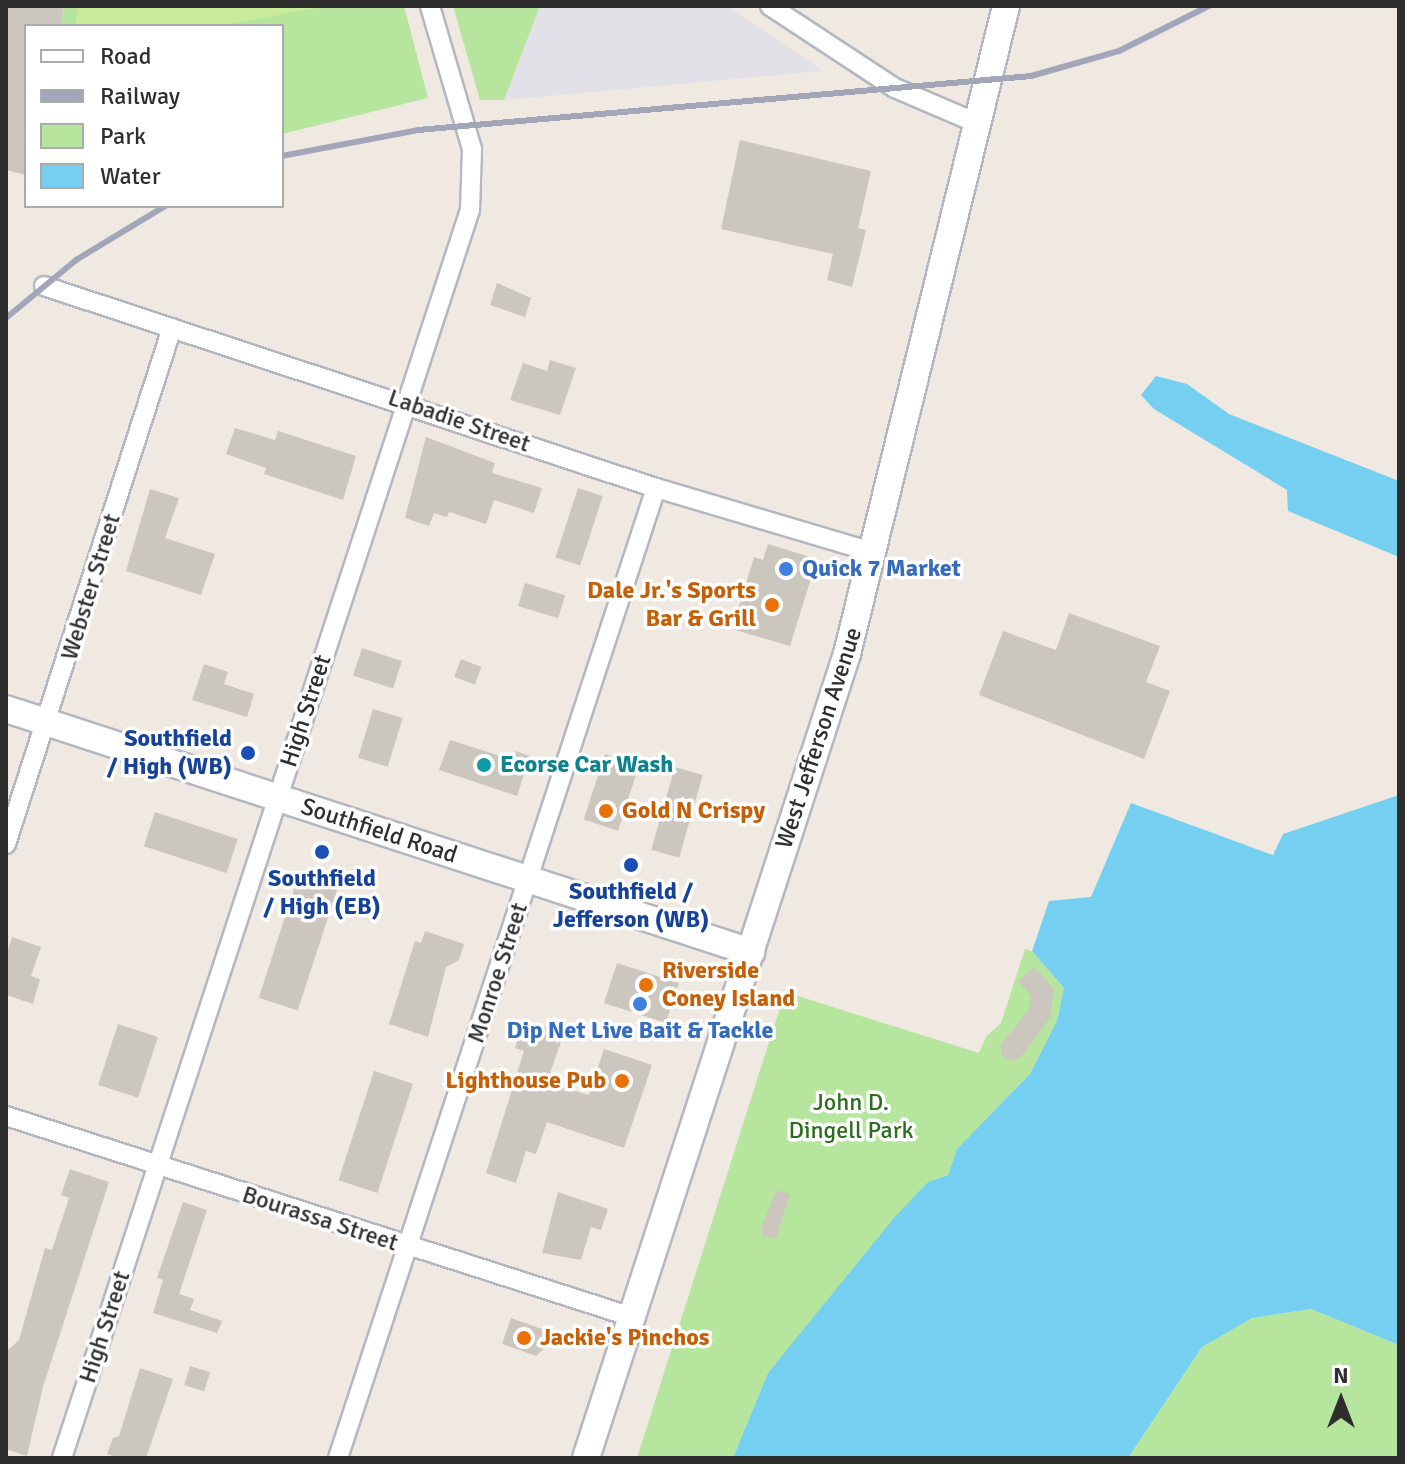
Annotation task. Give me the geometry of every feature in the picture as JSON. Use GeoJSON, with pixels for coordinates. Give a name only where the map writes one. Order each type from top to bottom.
{"type":"FeatureCollection","features":[{"type":"Feature","properties":{"kind":"main road","name":"West Jefferson Avenue"},"geometry":{"type":"LineString","coordinates":[[586,1458],[635,1318],[876,553],[1006,6]]}},
{"type":"Feature","properties":{"kind":"main road","name":"Southfield Road"},"geometry":{"type":"LineString","coordinates":[[6,709],[751,952]]}},
{"type":"Feature","properties":{"kind":"street","name":"High Street"},"geometry":{"type":"LineString","coordinates":[[62,1458],[409,404],[474,195],[472,149],[430,6]]}},
{"type":"Feature","properties":{"kind":"street"},"geometry":{"type":"LineString","coordinates":[[770,6],[895,88],[979,124]]}},
{"type":"Feature","properties":{"kind":"street","name":"Labadie Street"},"geometry":{"type":"LineString","coordinates":[[44,286],[656,488],[876,553]]}},
{"type":"Feature","properties":{"kind":"street","name":"Webster Street"},"geometry":{"type":"LineString","coordinates":[[6,844],[49,723],[172,328]]}},
{"type":"Feature","properties":{"kind":"street","name":"Monroe Street"},"geometry":{"type":"LineString","coordinates":[[338,1458],[656,488]]}},
{"type":"Feature","properties":{"kind":"street","name":"Bourassa Street"},"geometry":{"type":"LineString","coordinates":[[6,1116],[635,1318]]}},
{"type":"Feature","properties":{"kind":"shaded area"},"geometry":{"type":"Polygon","coordinates":[[[540,6],[727,6],[823,71],[504,100],[540,6]]]}},
{"type":"Feature","properties":{"kind":"green space"},"geometry":{"type":"Polygon","coordinates":[[[64,6],[404,6],[428,98],[284,134],[284,24],[60,24],[64,6]]]}},
{"type":"Feature","properties":{"kind":"green space"},"geometry":{"type":"Polygon","coordinates":[[[79,6],[329,6],[227,24],[75,23],[79,6]]]}},
{"type":"Feature","properties":{"kind":"green space"},"geometry":{"type":"Polygon","coordinates":[[[453,6],[540,6],[504,100],[480,100],[453,6]]]}},
{"type":"Feature","properties":{"kind":"green space","name":"John D. Dingell Park"},"geometry":{"type":"Polygon","coordinates":[[[1025,949],[1032,951],[1064,988],[1057,1021],[1030,1074],[957,1149],[948,1175],[928,1182],[768,1373],[733,1458],[637,1458],[785,992],[979,1053],[986,1037],[1001,1023],[1025,949]]]}},
{"type":"Feature","properties":{"kind":"green space"},"geometry":{"type":"Polygon","coordinates":[[[1311,1309],[1399,1345],[1399,1458],[1128,1458],[1202,1347],[1252,1318],[1311,1309]]]}},
{"type":"Feature","properties":{"kind":"water"},"geometry":{"type":"Polygon","coordinates":[[[1156,376],[1187,384],[1229,414],[1399,481],[1399,557],[1288,511],[1287,490],[1154,409],[1141,395],[1156,376]]]}},
{"type":"Feature","properties":{"kind":"water"},"geometry":{"type":"Polygon","coordinates":[[[1399,795],[1399,1345],[1311,1309],[1252,1318],[1202,1347],[1128,1458],[733,1458],[768,1373],[894,1218],[928,1182],[948,1175],[957,1149],[1030,1074],[1057,1021],[1064,988],[1032,951],[1049,901],[1091,897],[1131,803],[1273,855],[1283,834],[1399,795]]]}},
{"type":"Feature","properties":{"kind":"building"},"geometry":{"type":"Polygon","coordinates":[[[6,6],[64,6],[60,24],[24,24],[24,174],[6,170],[6,6]]]}},
{"type":"Feature","properties":{"kind":"building"},"geometry":{"type":"Polygon","coordinates":[[[740,140],[871,171],[858,228],[866,230],[852,287],[827,280],[833,254],[721,229],[740,140]]]}},
{"type":"Feature","properties":{"kind":"building"},"geometry":{"type":"Polygon","coordinates":[[[497,283],[531,298],[525,317],[490,305],[497,283]]]}},
{"type":"Feature","properties":{"kind":"building"},"geometry":{"type":"Polygon","coordinates":[[[550,360],[576,368],[560,415],[510,400],[523,363],[547,371],[550,360]]]}},
{"type":"Feature","properties":{"kind":"building"},"geometry":{"type":"Polygon","coordinates":[[[235,428],[275,440],[278,431],[356,456],[343,500],[264,474],[266,468],[226,454],[235,428]]]}},
{"type":"Feature","properties":{"kind":"building"},"geometry":{"type":"Polygon","coordinates":[[[426,437],[495,463],[492,473],[542,488],[534,513],[494,500],[486,524],[449,512],[447,517],[434,513],[429,526],[405,518],[426,437]]]}},
{"type":"Feature","properties":{"kind":"building"},"geometry":{"type":"Polygon","coordinates":[[[578,488],[603,496],[580,565],[555,557],[578,488]]]}},
{"type":"Feature","properties":{"kind":"building"},"geometry":{"type":"Polygon","coordinates":[[[150,489],[179,498],[165,538],[215,554],[201,595],[126,571],[150,489]]]}},
{"type":"Feature","properties":{"kind":"building"},"geometry":{"type":"Polygon","coordinates":[[[768,544],[817,559],[790,646],[732,629],[754,557],[763,560],[768,544]]]}},
{"type":"Feature","properties":{"kind":"building"},"geometry":{"type":"Polygon","coordinates":[[[525,583],[565,595],[558,618],[518,606],[525,583]]]}},
{"type":"Feature","properties":{"kind":"building"},"geometry":{"type":"Polygon","coordinates":[[[1069,613],[1160,646],[1146,682],[1170,691],[1144,759],[979,695],[1003,631],[1056,650],[1069,613]]]}},
{"type":"Feature","properties":{"kind":"building"},"geometry":{"type":"Polygon","coordinates":[[[362,648],[402,661],[393,689],[353,676],[362,648]]]}},
{"type":"Feature","properties":{"kind":"building"},"geometry":{"type":"Polygon","coordinates":[[[461,659],[482,667],[475,685],[454,677],[461,659]]]}},
{"type":"Feature","properties":{"kind":"building"},"geometry":{"type":"Polygon","coordinates":[[[204,664],[228,672],[224,684],[254,694],[247,717],[192,700],[204,664]]]}},
{"type":"Feature","properties":{"kind":"building"},"geometry":{"type":"Polygon","coordinates":[[[373,709],[403,718],[388,767],[358,758],[373,709]]]}},
{"type":"Feature","properties":{"kind":"building","name":"Ecorse Car Wash"},"geometry":{"type":"Polygon","coordinates":[[[450,740],[513,760],[516,751],[530,756],[517,796],[439,770],[450,740]]]}},
{"type":"Feature","properties":{"kind":"building"},"geometry":{"type":"Polygon","coordinates":[[[605,754],[639,765],[618,831],[584,820],[605,754]]]}},
{"type":"Feature","properties":{"kind":"building"},"geometry":{"type":"Polygon","coordinates":[[[675,767],[703,775],[679,858],[651,850],[675,767]]]}},
{"type":"Feature","properties":{"kind":"building"},"geometry":{"type":"Polygon","coordinates":[[[155,812],[238,839],[227,873],[144,846],[155,812]]]}},
{"type":"Feature","properties":{"kind":"building"},"geometry":{"type":"Polygon","coordinates":[[[298,877],[337,890],[298,1010],[259,998],[298,877]]]}},
{"type":"Feature","properties":{"kind":"building"},"geometry":{"type":"Polygon","coordinates":[[[425,931],[464,944],[459,960],[446,967],[428,1037],[389,1024],[415,941],[421,943],[425,931]]]}},
{"type":"Feature","properties":{"kind":"building"},"geometry":{"type":"Polygon","coordinates":[[[12,937],[41,947],[31,976],[40,979],[33,1004],[6,995],[6,956],[12,937]]]}},
{"type":"Feature","properties":{"kind":"building"},"geometry":{"type":"Polygon","coordinates":[[[617,963],[679,983],[666,1023],[604,1003],[617,963]]]}},
{"type":"Feature","properties":{"kind":"building"},"geometry":{"type":"Polygon","coordinates":[[[1035,967],[1054,989],[1050,1018],[1020,1058],[1010,1061],[1001,1054],[1001,1044],[1028,1011],[1031,996],[1018,981],[1035,967]]]}},
{"type":"Feature","properties":{"kind":"building"},"geometry":{"type":"Polygon","coordinates":[[[525,1020],[564,1033],[548,1079],[558,1086],[589,1095],[604,1049],[652,1065],[624,1148],[547,1122],[536,1154],[526,1151],[516,1183],[486,1173],[524,1051],[515,1048],[525,1020]]]}},
{"type":"Feature","properties":{"kind":"building"},"geometry":{"type":"Polygon","coordinates":[[[118,1024],[158,1037],[138,1098],[98,1085],[118,1024]]]}},
{"type":"Feature","properties":{"kind":"building"},"geometry":{"type":"Polygon","coordinates":[[[374,1071],[413,1084],[377,1193],[338,1180],[374,1071]]]}},
{"type":"Feature","properties":{"kind":"building"},"geometry":{"type":"Polygon","coordinates":[[[70,1169],[109,1182],[43,1387],[27,1456],[6,1449],[6,1352],[19,1340],[45,1248],[52,1250],[69,1198],[61,1195],[70,1169]]]}},
{"type":"Feature","properties":{"kind":"building"},"geometry":{"type":"Polygon","coordinates":[[[776,1190],[790,1194],[776,1239],[762,1235],[762,1226],[776,1190]]]}},
{"type":"Feature","properties":{"kind":"building"},"geometry":{"type":"Polygon","coordinates":[[[558,1192],[608,1209],[601,1230],[591,1227],[581,1260],[542,1253],[558,1192]]]}},
{"type":"Feature","properties":{"kind":"building"},"geometry":{"type":"Polygon","coordinates":[[[183,1202],[207,1210],[179,1294],[194,1299],[190,1310],[222,1321],[217,1333],[153,1313],[163,1280],[157,1278],[183,1202]]]}},
{"type":"Feature","properties":{"kind":"building","name":"Jackie's Pinchos"},"geometry":{"type":"Polygon","coordinates":[[[511,1318],[542,1329],[547,1346],[536,1356],[502,1344],[511,1318]]]}},
{"type":"Feature","properties":{"kind":"building"},"geometry":{"type":"Polygon","coordinates":[[[190,1366],[210,1372],[204,1391],[184,1385],[190,1366]]]}},
{"type":"Feature","properties":{"kind":"building"},"geometry":{"type":"Polygon","coordinates":[[[140,1368],[173,1379],[146,1458],[118,1458],[107,1454],[113,1438],[119,1436],[140,1368]]]}},
{"type":"Feature","properties":{"kind":"railway"},"geometry":{"type":"LineString","coordinates":[[284,156],[418,130],[1031,76],[1119,51],[1209,6]]}},
{"type":"Feature","properties":{"kind":"railway"},"geometry":{"type":"LineString","coordinates":[[6,318],[76,260],[162,208]]}},
{"type":"Feature","properties":{"kind":"place","name":"Quick 7 Market"},"geometry":{"type":"Point","coordinates":[786,569]}},
{"type":"Feature","properties":{"kind":"place","name":"Dale Jr.'s Sports Bar & Grill"},"geometry":{"type":"Point","coordinates":[772,605]}},
{"type":"Feature","properties":{"kind":"place","name":"Southfield / High (WB)"},"geometry":{"type":"Point","coordinates":[248,753]}},
{"type":"Feature","properties":{"kind":"place","name":"Ecorse Car Wash"},"geometry":{"type":"Point","coordinates":[484,765]}},
{"type":"Feature","properties":{"kind":"place","name":"Gold N Crispy"},"geometry":{"type":"Point","coordinates":[606,811]}},
{"type":"Feature","properties":{"kind":"place","name":"Southfield / High (EB)"},"geometry":{"type":"Point","coordinates":[322,852]}},
{"type":"Feature","properties":{"kind":"place","name":"Southfield / Jefferson (WB)"},"geometry":{"type":"Point","coordinates":[631,865]}},
{"type":"Feature","properties":{"kind":"place","name":"Riverside Coney Island"},"geometry":{"type":"Point","coordinates":[646,985]}},
{"type":"Feature","properties":{"kind":"place","name":"Dip Net Live Bait & Tackle"},"geometry":{"type":"Point","coordinates":[640,1004]}},
{"type":"Feature","properties":{"kind":"place","name":"Lighthouse Pub"},"geometry":{"type":"Point","coordinates":[622,1081]}},
{"type":"Feature","properties":{"kind":"place","name":"Jackie's Pinchos"},"geometry":{"type":"Point","coordinates":[524,1338]}}]}
